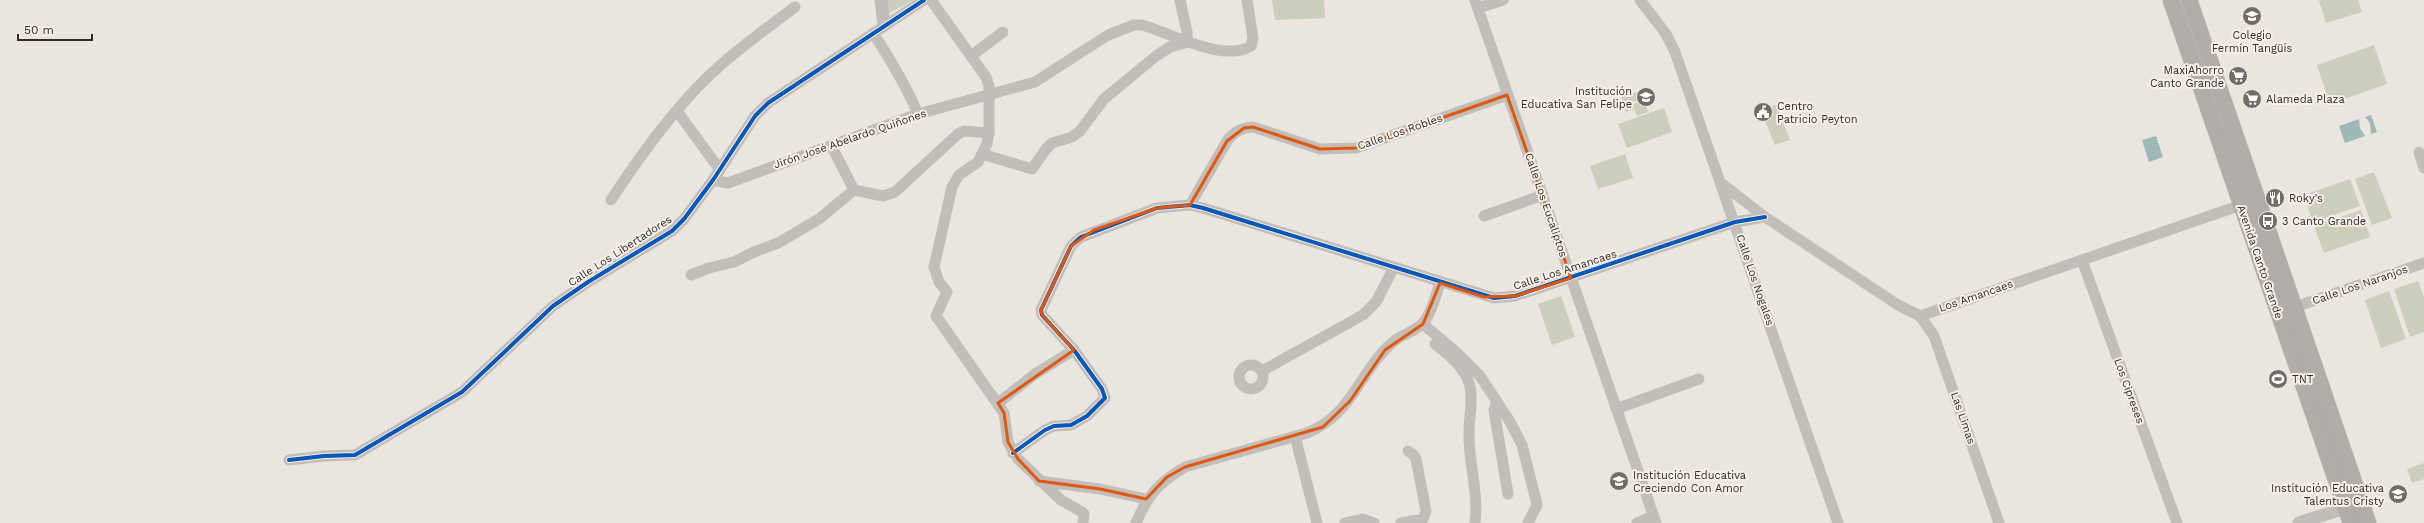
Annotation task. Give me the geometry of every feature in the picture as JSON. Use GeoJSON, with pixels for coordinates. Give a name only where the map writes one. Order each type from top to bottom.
{"type":"FeatureCollection","features":[{"type":"Feature","properties":{"kind":"main road","name":"Avenida Canto Grande"},"geometry":{"type":"LineString","coordinates":[[2171,0],[2240,205],[2352,511],[2368,523]]}},
{"type":"Feature","properties":{"kind":"main road","name":"Avenida Canto Grande"},"geometry":{"type":"LineString","coordinates":[[2190,0],[2295,307],[2352,511]]}},
{"type":"Feature","properties":{"kind":"street"},"geometry":{"type":"LineString","coordinates":[[881,0],[884,25]]}},
{"type":"Feature","properties":{"kind":"street","name":"Calle Los Libertadores"},"geometry":{"type":"LineString","coordinates":[[289,460],[324,456],[356,455],[462,392],[553,306],[588,282],[672,231],[684,219],[713,180],[755,116],[768,103],[924,0]]}},
{"type":"Feature","properties":{"kind":"street"},"geometry":{"type":"LineString","coordinates":[[931,0],[986,77],[989,96],[989,133],[982,154],[974,165],[955,179],[952,187],[934,267],[935,274],[947,292],[936,316],[1004,413],[1008,442],[1013,453],[1061,500],[1082,512],[1084,514],[1083,523]]}},
{"type":"Feature","properties":{"kind":"street"},"geometry":{"type":"LineString","coordinates":[[982,154],[1032,169],[1052,143],[1072,137],[1080,131],[1104,100],[1156,56],[1170,47],[1185,43],[1187,40],[1187,32],[1180,0]]}},
{"type":"Feature","properties":{"kind":"street","name":"Jirón José Abelardo Quiñones"},"geometry":{"type":"LineString","coordinates":[[713,180],[728,183],[918,114],[989,96],[1035,82],[1108,35],[1134,25],[1154,28],[1224,51],[1245,49],[1251,46],[1253,38],[1247,0]]}},
{"type":"Feature","properties":{"kind":"street"},"geometry":{"type":"LineString","coordinates":[[1476,4],[1503,0]]}},
{"type":"Feature","properties":{"kind":"street","name":"Calle Los Nogales"},"geometry":{"type":"LineString","coordinates":[[1640,0],[1666,34],[1675,52],[1838,523]]}},
{"type":"Feature","properties":{"kind":"street","name":"Calle Los Eucaliptos"},"geometry":{"type":"LineString","coordinates":[[1476,4],[1654,520]]}},
{"type":"Feature","properties":{"kind":"street"},"geometry":{"type":"LineString","coordinates":[[611,200],[677,111],[722,64],[795,7]]}},
{"type":"Feature","properties":{"kind":"street"},"geometry":{"type":"LineString","coordinates":[[971,56],[1003,32]]}},
{"type":"Feature","properties":{"kind":"street"},"geometry":{"type":"LineString","coordinates":[[873,33],[902,80],[918,114]]}},
{"type":"Feature","properties":{"kind":"street","name":"Calle Los Robles"},"geometry":{"type":"LineString","coordinates":[[1190,205],[1227,141],[1234,132],[1244,128],[1253,128],[1320,149],[1356,148],[1507,95]]}},
{"type":"Feature","properties":{"kind":"street"},"geometry":{"type":"LineString","coordinates":[[677,111],[720,170]]}},
{"type":"Feature","properties":{"kind":"street"},"geometry":{"type":"LineString","coordinates":[[691,275],[710,268],[734,262],[754,252],[778,243],[819,218],[854,190],[890,195],[958,134],[964,131],[989,133]]}},
{"type":"Feature","properties":{"kind":"street"},"geometry":{"type":"LineString","coordinates":[[831,145],[854,190]]}},
{"type":"Feature","properties":{"kind":"street"},"geometry":{"type":"LineString","coordinates":[[2419,152],[2424,168]]}},
{"type":"Feature","properties":{"kind":"street"},"geometry":{"type":"LineString","coordinates":[[1721,183],[1765,217],[1898,305],[1920,316]]}},
{"type":"Feature","properties":{"kind":"street"},"geometry":{"type":"LineString","coordinates":[[1484,216],[1543,195]]}},
{"type":"Feature","properties":{"kind":"street","name":"Los Amancaes"},"geometry":{"type":"LineString","coordinates":[[1920,316],[2257,199]]}},
{"type":"Feature","properties":{"kind":"street","name":"Calle Los Amancaes"},"geometry":{"type":"LineString","coordinates":[[1074,350],[1042,315],[1041,310],[1071,246],[1080,237],[1094,230],[1123,222],[1157,208],[1190,205],[1440,283],[1484,296],[1504,298],[1571,278],[1735,222],[1765,217]]}},
{"type":"Feature","properties":{"kind":"street","name":"Los Cipreses"},"geometry":{"type":"LineString","coordinates":[[2082,260],[2177,523]]}},
{"type":"Feature","properties":{"kind":"street","name":"Calle Los Naranjos"},"geometry":{"type":"LineString","coordinates":[[2295,307],[2424,263]]}},
{"type":"Feature","properties":{"kind":"street"},"geometry":{"type":"LineString","coordinates":[[1262,371],[1363,315],[1376,302],[1393,269]]}},
{"type":"Feature","properties":{"kind":"street"},"geometry":{"type":"LineString","coordinates":[[1136,523],[1146,499],[1167,478],[1185,467],[1323,427],[1350,401],[1385,350],[1394,341],[1419,326],[1440,283]]}},
{"type":"Feature","properties":{"kind":"street","name":"Las Limas"},"geometry":{"type":"LineString","coordinates":[[1920,316],[1934,336],[1999,523]]}},
{"type":"Feature","properties":{"kind":"street"},"geometry":{"type":"LineString","coordinates":[[1419,326],[1469,364],[1509,420],[1522,445],[1537,505],[1528,523]]}},
{"type":"Feature","properties":{"kind":"street"},"geometry":{"type":"LineString","coordinates":[[1419,326],[1464,372],[1469,383],[1472,397],[1469,433],[1477,508],[1476,523]]}},
{"type":"Feature","properties":{"kind":"street"},"geometry":{"type":"LineString","coordinates":[[998,403],[1035,374],[1074,350],[1102,389],[1105,398],[1087,416],[1071,425],[1054,426],[1044,430],[1013,453]]}},
{"type":"Feature","properties":{"kind":"street"},"geometry":{"type":"LineString","coordinates":[[1616,409],[1699,379]]}},
{"type":"Feature","properties":{"kind":"street"},"geometry":{"type":"LineString","coordinates":[[1497,402],[1494,410],[1508,494]]}},
{"type":"Feature","properties":{"kind":"street"},"geometry":{"type":"LineString","coordinates":[[1295,436],[1317,523]]}},
{"type":"Feature","properties":{"kind":"street"},"geometry":{"type":"LineString","coordinates":[[1401,523],[1424,521],[1426,512],[1416,459],[1408,451]]}},
{"type":"Feature","properties":{"kind":"street"},"geometry":{"type":"LineString","coordinates":[[1040,480],[1100,489],[1146,499]]}},
{"type":"Feature","properties":{"kind":"street"},"geometry":{"type":"LineString","coordinates":[[2299,523],[2352,511]]}},
{"type":"Feature","properties":{"kind":"street"},"geometry":{"type":"LineString","coordinates":[[1345,523],[1366,519],[1374,523]]}},
{"type":"Feature","properties":{"kind":"street"},"geometry":{"type":"LineString","coordinates":[[1637,523],[1654,520]]}},
{"type":"Feature","properties":{"kind":"highlighted area"},"geometry":{"type":"Polygon","coordinates":[[[1507,95],[1571,278],[1515,296],[1484,297],[1440,283],[1423,324],[1385,350],[1350,401],[1323,427],[1185,467],[1167,477],[1146,499],[1100,489],[1039,481],[1018,459],[1008,442],[1004,413],[998,403],[1074,350],[1042,315],[1041,310],[1071,246],[1094,230],[1157,208],[1190,205],[1227,141],[1244,128],[1253,127],[1320,149],[1356,148],[1507,95]]]}},
{"type":"Feature","properties":{"kind":"green space"},"geometry":{"type":"Polygon","coordinates":[[[886,0],[913,0],[888,14],[886,0]]]}},
{"type":"Feature","properties":{"kind":"green space"},"geometry":{"type":"Polygon","coordinates":[[[1272,0],[1324,0],[1325,18],[1275,20],[1272,0]]]}},
{"type":"Feature","properties":{"kind":"green space"},"geometry":{"type":"Polygon","coordinates":[[[2358,0],[2362,12],[2326,23],[2319,1],[2358,0]]]}},
{"type":"Feature","properties":{"kind":"green space"},"geometry":{"type":"Polygon","coordinates":[[[2374,45],[2387,84],[2330,104],[2317,65],[2374,45]]]}},
{"type":"Feature","properties":{"kind":"green space"},"geometry":{"type":"Polygon","coordinates":[[[1644,91],[1646,97],[1624,105],[1621,96],[1644,91]]]}},
{"type":"Feature","properties":{"kind":"green space"},"geometry":{"type":"Polygon","coordinates":[[[1644,100],[1648,112],[1637,116],[1634,109],[1626,112],[1624,107],[1644,100]]]}},
{"type":"Feature","properties":{"kind":"green space"},"geometry":{"type":"Polygon","coordinates":[[[1776,105],[1790,140],[1775,145],[1761,111],[1776,105]]]}},
{"type":"Feature","properties":{"kind":"green space"},"geometry":{"type":"Polygon","coordinates":[[[1664,108],[1672,132],[1627,148],[1618,124],[1664,108]]]}},
{"type":"Feature","properties":{"kind":"green space"},"geometry":{"type":"Polygon","coordinates":[[[1625,154],[1633,178],[1598,189],[1590,166],[1625,154]]]}},
{"type":"Feature","properties":{"kind":"green space"},"geometry":{"type":"Polygon","coordinates":[[[2374,172],[2392,218],[2372,225],[2355,179],[2374,172]]]}},
{"type":"Feature","properties":{"kind":"green space"},"geometry":{"type":"Polygon","coordinates":[[[2350,179],[2360,206],[2313,222],[2304,195],[2350,179]]]}},
{"type":"Feature","properties":{"kind":"green space"},"geometry":{"type":"Polygon","coordinates":[[[2361,210],[2370,237],[2324,253],[2314,226],[2361,210]]]}},
{"type":"Feature","properties":{"kind":"green space"},"geometry":{"type":"Polygon","coordinates":[[[2418,281],[2424,297],[2424,332],[2410,337],[2394,289],[2418,281]]]}},
{"type":"Feature","properties":{"kind":"green space"},"geometry":{"type":"Polygon","coordinates":[[[2389,291],[2406,339],[2381,348],[2365,300],[2389,291]]]}},
{"type":"Feature","properties":{"kind":"green space"},"geometry":{"type":"Polygon","coordinates":[[[1561,296],[1575,337],[1552,345],[1538,304],[1561,296]]]}},
{"type":"Feature","properties":{"kind":"green space"},"geometry":{"type":"Polygon","coordinates":[[[2424,463],[2424,479],[2412,483],[2407,469],[2424,463]]]}},
{"type":"Feature","properties":{"kind":"water"},"geometry":{"type":"Polygon","coordinates":[[[2371,115],[2377,132],[2371,134],[2370,123],[2365,117],[2371,115]]]}},
{"type":"Feature","properties":{"kind":"water"},"geometry":{"type":"Polygon","coordinates":[[[2359,119],[2360,128],[2365,136],[2345,143],[2339,126],[2359,119]]]}},
{"type":"Feature","properties":{"kind":"water"},"geometry":{"type":"Polygon","coordinates":[[[2156,136],[2163,157],[2149,162],[2142,140],[2156,136]]]}},
{"type":"Feature","properties":{"kind":"cycle path"},"geometry":{"type":"LineString","coordinates":[[289,460],[324,456],[355,455],[462,392],[553,306],[588,282],[672,231],[684,219],[713,180],[755,116],[768,103],[924,0]]}},
{"type":"Feature","properties":{"kind":"cycle path"},"geometry":{"type":"LineString","coordinates":[[1013,453],[1045,430],[1054,426],[1071,425],[1087,416],[1105,398],[1102,389],[1074,350],[1042,315],[1041,310],[1071,246],[1081,237],[1157,208],[1190,205],[1203,208],[1494,298],[1515,296],[1735,222],[1765,217]]}},
{"type":"Feature","properties":{"kind":"place","name":"Colegio Fermín Tangüis"},"geometry":{"type":"Point","coordinates":[2252,16]}},
{"type":"Feature","properties":{"kind":"place","name":"MaxiAhorro Canto Grande"},"geometry":{"type":"Point","coordinates":[2238,76]}},
{"type":"Feature","properties":{"kind":"place","name":"Institución Educativa San Felipe"},"geometry":{"type":"Point","coordinates":[1646,97]}},
{"type":"Feature","properties":{"kind":"place","name":"Alameda Plaza"},"geometry":{"type":"Point","coordinates":[2252,99]}},
{"type":"Feature","properties":{"kind":"place","name":"Centro Patricio Peyton"},"geometry":{"type":"Point","coordinates":[1763,112]}},
{"type":"Feature","properties":{"kind":"place","name":"Roky's"},"geometry":{"type":"Point","coordinates":[2275,198]}},
{"type":"Feature","properties":{"kind":"place","name":"3 Canto Grande"},"geometry":{"type":"Point","coordinates":[2268,221]}},
{"type":"Feature","properties":{"kind":"place","name":"TNT"},"geometry":{"type":"Point","coordinates":[2278,379]}},
{"type":"Feature","properties":{"kind":"place","name":"Institución Educativa Creciendo Con Amor"},"geometry":{"type":"Point","coordinates":[1619,481]}},
{"type":"Feature","properties":{"kind":"place","name":"Institución Educativa Talentus Cristy"},"geometry":{"type":"Point","coordinates":[2398,494]}}]}
